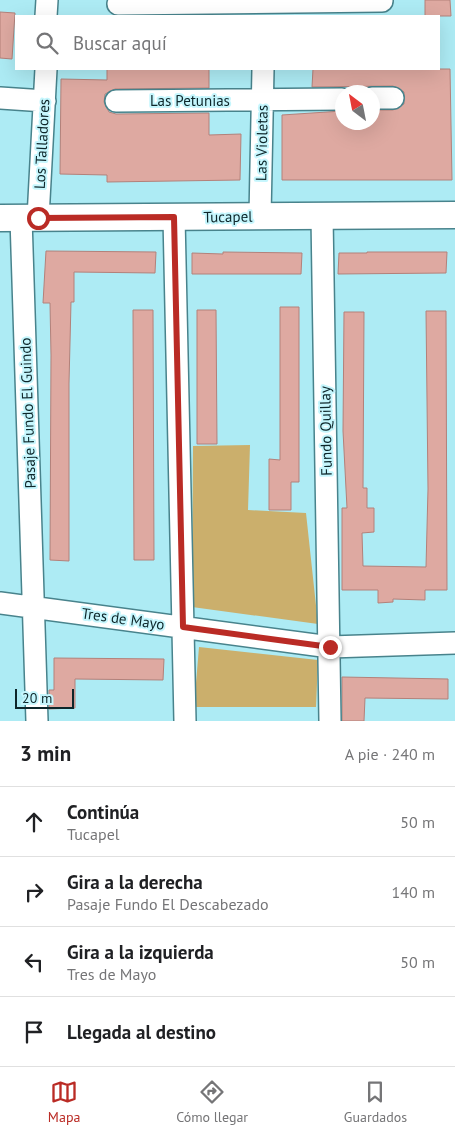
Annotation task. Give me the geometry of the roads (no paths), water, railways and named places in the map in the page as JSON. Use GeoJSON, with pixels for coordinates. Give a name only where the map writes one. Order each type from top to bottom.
{"type":"FeatureCollection","features":[{"type":"Feature","properties":{"kind":"street"},"geometry":{"type":"LineString","coordinates":[[46,15],[47,0]]}},
{"type":"Feature","properties":{"kind":"street"},"geometry":{"type":"LineString","coordinates":[[118,4],[263,7],[382,1]]}},
{"type":"Feature","properties":{"kind":"street","name":"Los Talladores"},"geometry":{"type":"LineString","coordinates":[[20,218],[45,101],[46,70]]}},
{"type":"Feature","properties":{"kind":"street","name":"Las Violetas"},"geometry":{"type":"LineString","coordinates":[[260,216],[263,70]]}},
{"type":"Feature","properties":{"kind":"street"},"geometry":{"type":"LineString","coordinates":[[0,98],[45,101]]}},
{"type":"Feature","properties":{"kind":"street","name":"Las Petunias"},"geometry":{"type":"LineString","coordinates":[[116,101],[335,99]]}},
{"type":"Feature","properties":{"kind":"street","name":"Tucapel"},"geometry":{"type":"LineString","coordinates":[[20,218],[455,215]]}},
{"type":"Feature","properties":{"kind":"street","name":"Fundo Quillay"},"geometry":{"type":"LineString","coordinates":[[322,216],[330,721]]}},
{"type":"Feature","properties":{"kind":"street"},"geometry":{"type":"LineString","coordinates":[[174,217],[184,721]]}},
{"type":"Feature","properties":{"kind":"street","name":"Pasaje Fundo El Guindo"},"geometry":{"type":"LineString","coordinates":[[20,218],[35,607],[37,721]]}},
{"type":"Feature","properties":{"kind":"street","name":"Tres de Mayo"},"geometry":{"type":"LineString","coordinates":[[0,602],[330,647],[455,643]]}}]}
